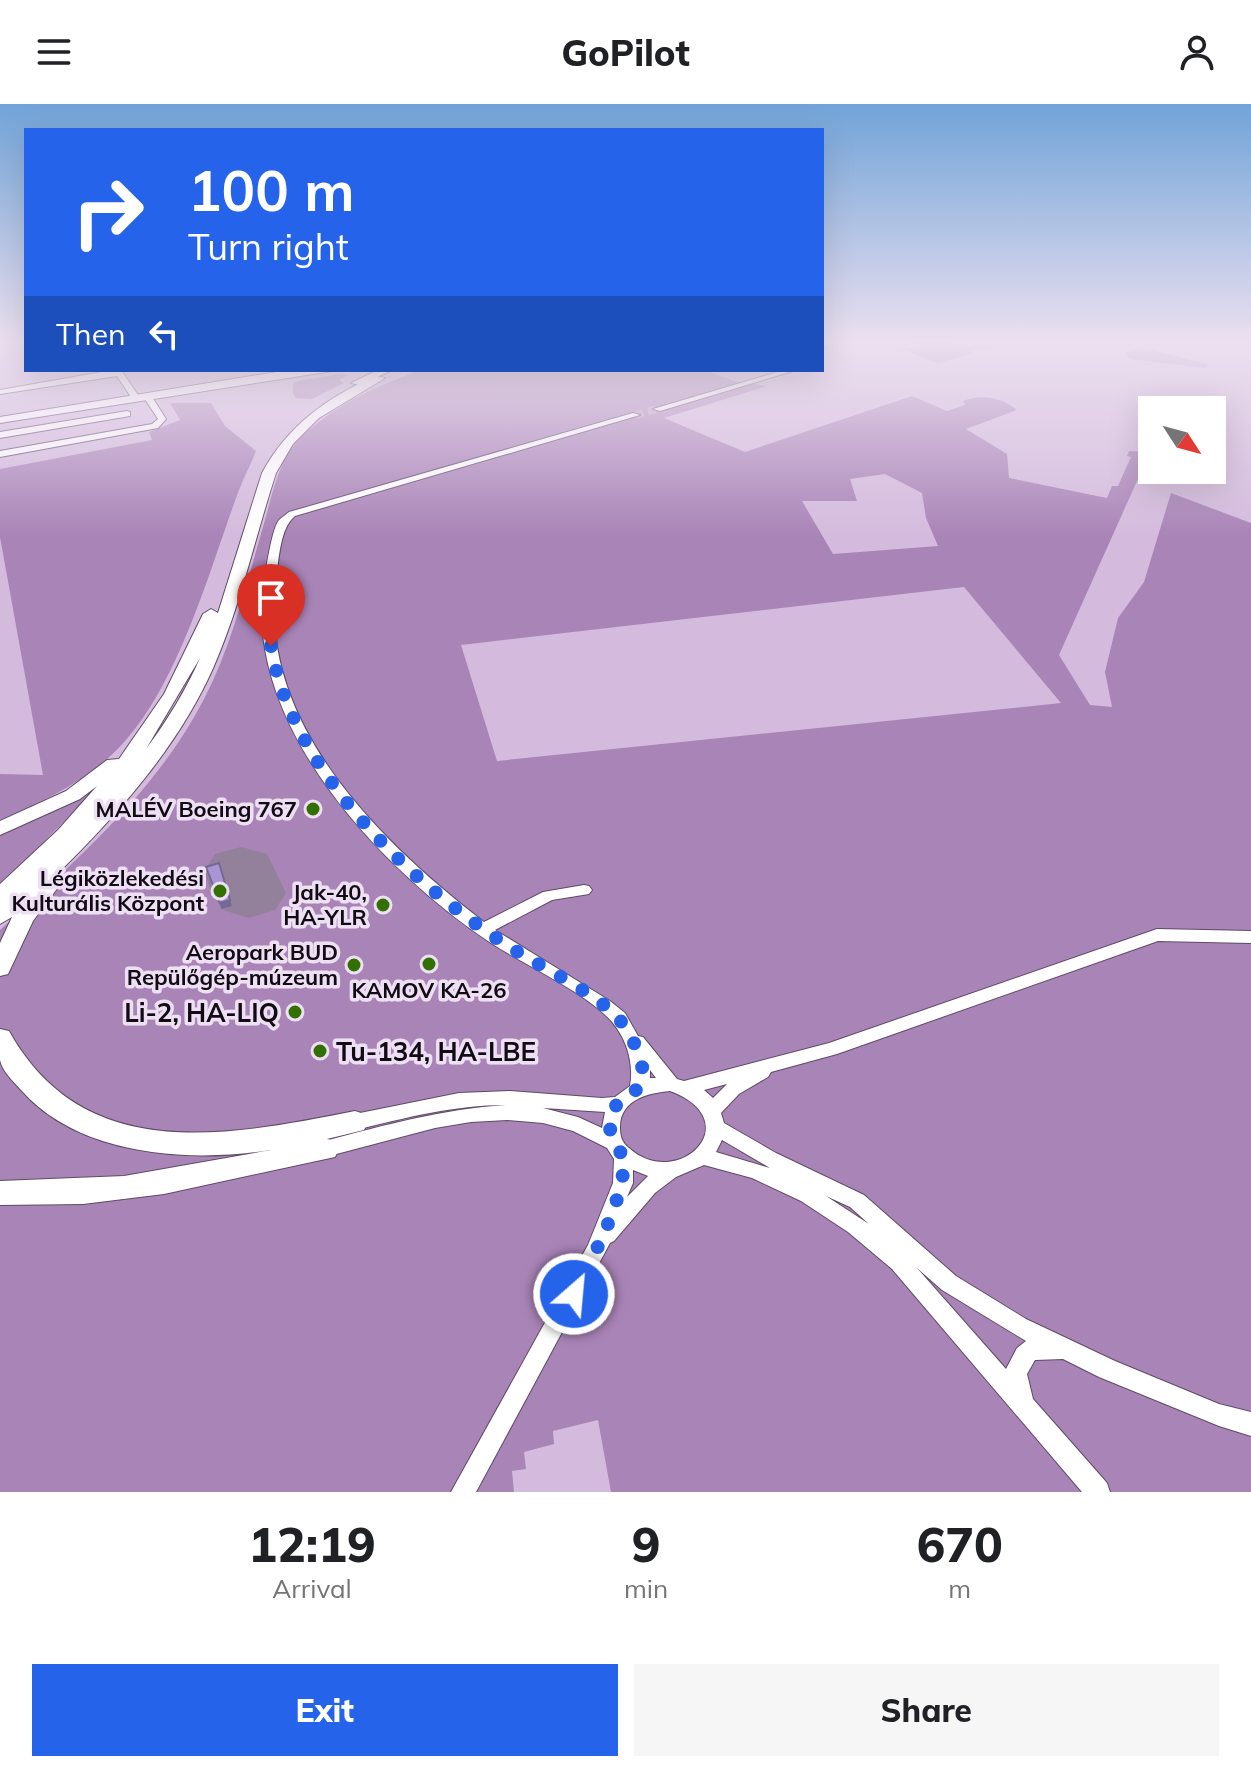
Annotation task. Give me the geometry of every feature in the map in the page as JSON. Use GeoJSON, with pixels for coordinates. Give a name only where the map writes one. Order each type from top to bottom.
{"type":"FeatureCollection","features":[{"type":"Feature","properties":{"kind":"highway"},"geometry":{"type":"LineString","coordinates":[[0,896],[84,813],[146,739],[177,688],[200,641],[264,459],[300,417],[319,406]]}},
{"type":"Feature","properties":{"kind":"highway"},"geometry":{"type":"LineString","coordinates":[[0,916],[85,834],[157,748],[204,669],[269,473],[281,448],[326,406]]}},
{"type":"Feature","properties":{"kind":"highway"},"geometry":{"type":"LineString","coordinates":[[0,829],[73,795],[146,739]]}},
{"type":"Feature","properties":{"kind":"highway"},"geometry":{"type":"LineString","coordinates":[[0,968],[23,918],[68,862],[85,834]]}},
{"type":"Feature","properties":{"kind":"highway"},"geometry":{"type":"LineString","coordinates":[[0,1038],[15,1068],[52,1104],[101,1128],[136,1138],[231,1144],[355,1122]]}},
{"type":"Feature","properties":{"kind":"highway"},"geometry":{"type":"LineString","coordinates":[[142,1186],[230,1156],[355,1122]]}},
{"type":"Feature","properties":{"kind":"highway"},"geometry":{"type":"LineString","coordinates":[[8,1192],[96,1193],[208,1175],[325,1149]]}},
{"type":"Feature","properties":{"kind":"main road"},"geometry":{"type":"LineString","coordinates":[[0,420],[88,406]]}},
{"type":"Feature","properties":{"kind":"main road"},"geometry":{"type":"LineString","coordinates":[[62,410],[95,406]]}},
{"type":"Feature","properties":{"kind":"street"},"geometry":{"type":"LineString","coordinates":[[0,454],[155,426],[162,419],[153,406]]}},
{"type":"Feature","properties":{"kind":"street"},"geometry":{"type":"LineString","coordinates":[[657,409],[668,406]]}},
{"type":"Feature","properties":{"kind":"street"},"geometry":{"type":"LineString","coordinates":[[0,435],[127,414]]}},
{"type":"Feature","properties":{"kind":"street"},"geometry":{"type":"LineString","coordinates":[[636,415],[286,518],[271,573],[268,625],[283,696],[302,735],[363,820],[425,881],[483,929],[611,1011],[678,1086],[701,1097],[714,1119],[769,1159],[857,1201],[949,1283],[993,1312],[1066,1351],[1170,1396],[1251,1424]]}},
{"type":"Feature","properties":{"kind":"street"},"geometry":{"type":"LineString","coordinates":[[27,431],[33,448]]}},
{"type":"Feature","properties":{"kind":"street"},"geometry":{"type":"LineString","coordinates":[[483,929],[548,896],[584,890]]}},
{"type":"Feature","properties":{"kind":"street"},"geometry":{"type":"LineString","coordinates":[[355,1122],[460,1100],[523,1098],[579,1107],[617,1104],[639,1088],[678,1086],[831,1049],[1157,935],[1251,937]]}},
{"type":"Feature","properties":{"kind":"street"},"geometry":{"type":"LineString","coordinates":[[631,1036],[642,1064],[639,1088]]}},
{"type":"Feature","properties":{"kind":"street"},"geometry":{"type":"LineString","coordinates":[[597,1249],[629,1206],[648,1187],[672,1170],[702,1157],[714,1140],[714,1119],[733,1089],[777,1063]]}},
{"type":"Feature","properties":{"kind":"street"},"geometry":{"type":"LineString","coordinates":[[463,1492],[597,1249],[623,1183],[619,1149],[610,1122],[617,1104]]}},
{"type":"Feature","properties":{"kind":"street"},"geometry":{"type":"LineString","coordinates":[[325,1149],[457,1116],[526,1111],[568,1120],[651,1169],[672,1170]]}},
{"type":"Feature","properties":{"kind":"street"},"geometry":{"type":"LineString","coordinates":[[702,1157],[760,1172],[842,1215],[872,1236],[899,1262],[1098,1492]]}},
{"type":"Feature","properties":{"kind":"street"},"geometry":{"type":"LineString","coordinates":[[1028,1412],[1017,1388],[1015,1371],[1020,1360],[1030,1350],[1046,1348],[1066,1351]]}},
{"type":"Feature","properties":{"kind":"shaded area"},"geometry":{"type":"Polygon","coordinates":[[[172,406],[213,406],[225,426],[256,451],[187,634],[152,705],[106,760],[55,794],[0,820],[0,774],[43,775],[0,537],[0,469],[152,440],[149,432],[180,420],[172,406]]]}},
{"type":"Feature","properties":{"kind":"shaded area"},"geometry":{"type":"Polygon","coordinates":[[[342,406],[703,406],[664,418],[745,452],[883,406],[935,406],[947,411],[963,406],[1010,406],[1017,410],[966,429],[1007,454],[1009,478],[1107,498],[1112,486],[1118,486],[1131,457],[1127,456],[1129,451],[1138,451],[1138,479],[1059,655],[1090,705],[1112,707],[1105,672],[1118,618],[1144,582],[1171,493],[1251,523],[1251,1492],[611,1492],[598,1420],[553,1431],[554,1444],[524,1452],[526,1469],[512,1471],[514,1492],[0,1492],[0,930],[112,824],[185,733],[223,658],[284,461],[296,443],[323,418],[342,406]],[[885,474],[850,479],[857,501],[802,501],[833,554],[938,546],[926,518],[922,493],[885,474]],[[964,587],[461,645],[497,761],[1061,703],[964,587]]]}},
{"type":"Feature","properties":{"kind":"shaded area"},"geometry":{"type":"Polygon","coordinates":[[[106,779],[0,886],[0,834],[71,802],[106,779]]]}},
{"type":"Feature","properties":{"kind":"building","name":"Légiközlekedési Kulturális Központ"},"geometry":{"type":"Polygon","coordinates":[[[219,863],[230,900],[220,903],[206,867],[219,863]]]}},
{"type":"Feature","properties":{"kind":"runway"},"geometry":{"type":"LineString","coordinates":[[241,871],[249,893]]}},
{"type":"Feature","properties":{"kind":"tunnel"},"geometry":{"type":"LineString","coordinates":[[636,415],[657,409]]}},
{"type":"Feature","properties":{"kind":"place","name":"MALÉV Boeing 767"},"geometry":{"type":"Point","coordinates":[313,809]}},
{"type":"Feature","properties":{"kind":"place","name":"Légiközlekedési Kulturális Központ"},"geometry":{"type":"Point","coordinates":[220,891]}},
{"type":"Feature","properties":{"kind":"place","name":"Jak-40, HA-YLR"},"geometry":{"type":"Point","coordinates":[383,905]}},
{"type":"Feature","properties":{"kind":"place","name":"KAMOV KA-26"},"geometry":{"type":"Point","coordinates":[429,964]}},
{"type":"Feature","properties":{"kind":"place","name":"Aeropark BUD Repülőgép-múzeum"},"geometry":{"type":"Point","coordinates":[354,965]}},
{"type":"Feature","properties":{"kind":"place","name":"Li-2, HA-LIQ"},"geometry":{"type":"Point","coordinates":[295,1012]}},
{"type":"Feature","properties":{"kind":"place","name":"Tu-134, HA-LBE"},"geometry":{"type":"Point","coordinates":[320,1051]}},
{"type":"Feature","properties":{"kind":"route"},"geometry":{"type":"LineString","coordinates":[[271,646],[283,696],[302,735],[313,755],[363,820],[448,902],[483,929],[611,1011],[631,1036],[642,1064],[642,1076],[639,1088],[617,1104],[610,1122],[613,1142],[624,1156],[623,1183],[597,1249],[574,1294]]}}]}
